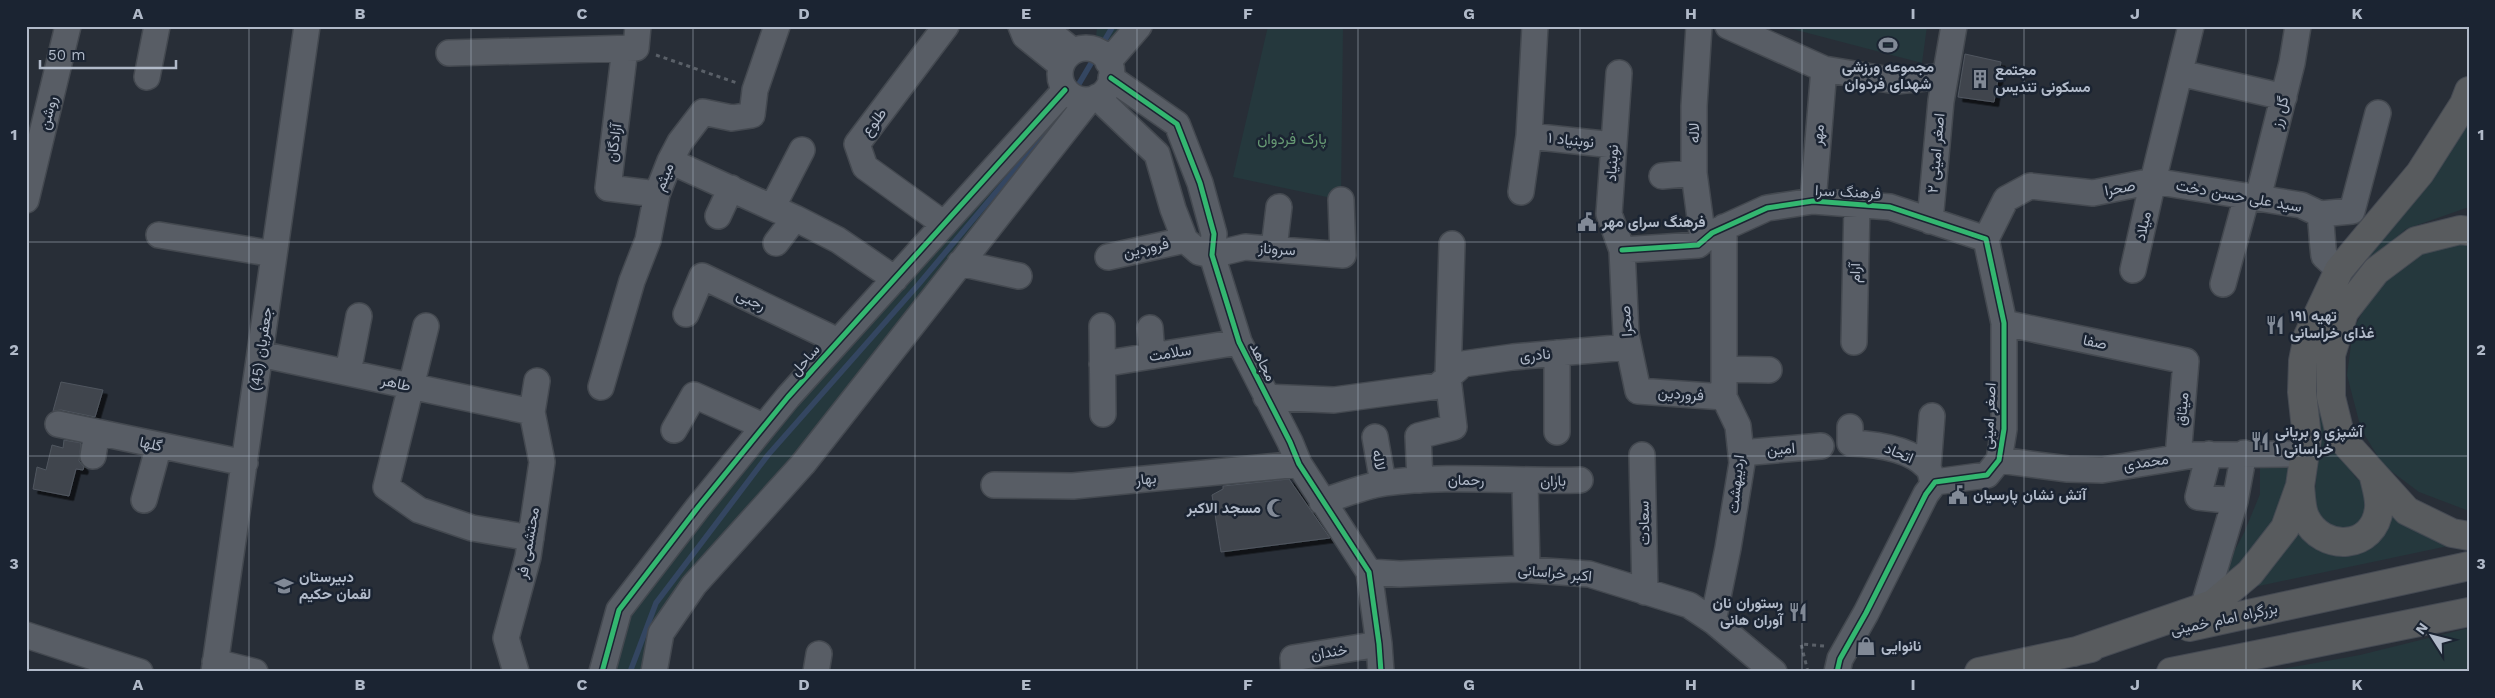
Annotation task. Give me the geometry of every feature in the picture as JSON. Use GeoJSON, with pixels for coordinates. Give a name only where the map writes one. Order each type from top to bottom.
{"type":"FeatureCollection","features":[{"type":"Feature","properties":{"kind":"highway"},"geometry":{"type":"LineString","coordinates":[[2074,652],[2213,604],[2250,573],[2285,528],[2300,486],[2307,438],[2302,392],[2303,361],[2308,336],[2339,270],[2420,173],[2464,104],[2469,92]]}},
{"type":"Feature","properties":{"kind":"highway"},"geometry":{"type":"LineString","coordinates":[[2469,231],[2460,230],[2416,241],[2376,271],[2344,312],[2331,355],[2331,397],[2341,438],[2407,512],[2452,533],[2469,536]]}},
{"type":"Feature","properties":{"kind":"highway"},"geometry":{"type":"LineString","coordinates":[[2300,486],[2305,517],[2318,532],[2338,543],[2351,543],[2363,538],[2374,525],[2379,507],[2374,477]]}},
{"type":"Feature","properties":{"kind":"highway","name":"بزرگراه امام خمینی"},"geometry":{"type":"LineString","coordinates":[[1979,672],[2469,566]]}},
{"type":"Feature","properties":{"kind":"highway"},"geometry":{"type":"LineString","coordinates":[[2171,672],[2469,612]]}},
{"type":"Feature","properties":{"kind":"street","name":"روشن"},"geometry":{"type":"LineString","coordinates":[[26,200],[68,26]]}},
{"type":"Feature","properties":{"kind":"street"},"geometry":{"type":"LineString","coordinates":[[147,77],[157,26]]}},
{"type":"Feature","properties":{"kind":"street","name":"جعفریان (45)"},"geometry":{"type":"LineString","coordinates":[[214,667],[307,26]]}},
{"type":"Feature","properties":{"kind":"street","name":"میثم"},"geometry":{"type":"LineString","coordinates":[[601,387],[632,281],[648,240],[657,194],[670,161],[703,112],[732,118],[752,116],[755,90],[777,26]]}},
{"type":"Feature","properties":{"kind":"street","name":"طلوع"},"geometry":{"type":"LineString","coordinates":[[944,224],[865,166],[857,144],[946,26]]}},
{"type":"Feature","properties":{"kind":"street"},"geometry":{"type":"LineString","coordinates":[[1022,26],[1025,36],[1075,48],[1096,50],[1101,84],[1157,154],[1172,209],[1185,240],[1199,252],[1212,255]]}},
{"type":"Feature","properties":{"kind":"street"},"geometry":{"type":"LineString","coordinates":[[1042,26],[1075,48]]}},
{"type":"Feature","properties":{"kind":"street"},"geometry":{"type":"LineString","coordinates":[[661,670],[661,633],[694,585],[803,464],[1101,84],[1139,26]]}},
{"type":"Feature","properties":{"kind":"street"},"geometry":{"type":"LineString","coordinates":[[1522,192],[1529,136],[1535,26]]}},
{"type":"Feature","properties":{"kind":"street","name":"لاله"},"geometry":{"type":"LineString","coordinates":[[1699,26],[1694,106],[1694,173],[1703,240]]}},
{"type":"Feature","properties":{"kind":"street"},"geometry":{"type":"LineString","coordinates":[[1728,26],[1824,69],[1896,81],[1945,76]]}},
{"type":"Feature","properties":{"kind":"street","name":"۲ اصغر امینی"},"geometry":{"type":"LineString","coordinates":[[1930,221],[1945,76],[1954,26]]}},
{"type":"Feature","properties":{"kind":"street","name":"صحرا"},"geometry":{"type":"LineString","coordinates":[[1986,239],[2006,199],[2030,186],[2093,194],[2153,181],[2191,26]]}},
{"type":"Feature","properties":{"kind":"street","name":"گل رز"},"geometry":{"type":"LineString","coordinates":[[2253,197],[2284,97],[2298,26]]}},
{"type":"Feature","properties":{"kind":"street"},"geometry":{"type":"LineString","coordinates":[[449,53],[633,41]]}},
{"type":"Feature","properties":{"kind":"street","name":"آزادگان"},"geometry":{"type":"LineString","coordinates":[[633,41],[608,188],[657,194]]}},
{"type":"Feature","properties":{"kind":"street"},"geometry":{"type":"LineString","coordinates":[[1075,48],[1060,74],[1065,90],[1072,96],[1101,84]]}},
{"type":"Feature","properties":{"kind":"street","name":"مهر"},"geometry":{"type":"LineString","coordinates":[[1813,201],[1824,69]]}},
{"type":"Feature","properties":{"kind":"street"},"geometry":{"type":"LineString","coordinates":[[2180,73],[2284,97]]}},
{"type":"Feature","properties":{"kind":"street","name":"نوبنیاد"},"geometry":{"type":"LineString","coordinates":[[1618,74],[1609,214],[1622,250]]}},
{"type":"Feature","properties":{"kind":"street","name":"مجاهد"},"geometry":{"type":"LineString","coordinates":[[1101,84],[1178,124],[1203,192],[1214,234],[1212,255],[1239,342],[1290,442],[1299,464],[1369,572],[1381,672]]}},
{"type":"Feature","properties":{"kind":"street","name":"ساحل"},"geometry":{"type":"LineString","coordinates":[[602,672],[619,610],[699,506],[764,426],[838,341],[1065,90]]}},
{"type":"Feature","properties":{"kind":"street"},"geometry":{"type":"LineString","coordinates":[[2320,214],[2352,210],[2378,113]]}},
{"type":"Feature","properties":{"kind":"street","name":"نوبنیاد ۱"},"geometry":{"type":"LineString","coordinates":[[1529,136],[1613,145]]}},
{"type":"Feature","properties":{"kind":"street"},"geometry":{"type":"LineString","coordinates":[[773,206],[802,150]]}},
{"type":"Feature","properties":{"kind":"street"},"geometry":{"type":"LineString","coordinates":[[670,161],[773,206],[838,240],[895,279]]}},
{"type":"Feature","properties":{"kind":"street"},"geometry":{"type":"LineString","coordinates":[[1662,176],[1694,173]]}},
{"type":"Feature","properties":{"kind":"street","name":"سید علی حسن دخت"},"geometry":{"type":"LineString","coordinates":[[2153,181],[2301,204],[2320,214],[2324,235],[2322,243],[2324,256],[2339,270]]}},
{"type":"Feature","properties":{"kind":"street","name":"میلاد"},"geometry":{"type":"LineString","coordinates":[[2133,270],[2153,181]]}},
{"type":"Feature","properties":{"kind":"street"},"geometry":{"type":"LineString","coordinates":[[718,216],[731,188]]}},
{"type":"Feature","properties":{"kind":"street"},"geometry":{"type":"LineString","coordinates":[[2223,284],[2253,197]]}},
{"type":"Feature","properties":{"kind":"street","name":"سروناز"},"geometry":{"type":"LineString","coordinates":[[1212,255],[1245,247],[1343,255],[1341,200]]}},
{"type":"Feature","properties":{"kind":"street","name":"فرهنگ سرا"},"geometry":{"type":"LineString","coordinates":[[1622,250],[1698,245],[1724,228],[1767,208],[1813,201],[1890,207],[1930,221]]}},
{"type":"Feature","properties":{"kind":"street","name":"آرام"},"geometry":{"type":"LineString","coordinates":[[1854,342],[1857,204]]}},
{"type":"Feature","properties":{"kind":"street"},"geometry":{"type":"LineString","coordinates":[[1274,248],[1279,207]]}},
{"type":"Feature","properties":{"kind":"street"},"geometry":{"type":"LineString","coordinates":[[776,243],[795,218]]}},
{"type":"Feature","properties":{"kind":"street"},"geometry":{"type":"LineString","coordinates":[[1930,221],[1986,239]]}},
{"type":"Feature","properties":{"kind":"street","name":"اردیبهشت"},"geometry":{"type":"LineString","coordinates":[[1713,621],[1728,548],[1742,463],[1738,426],[1724,397],[1724,228]]}},
{"type":"Feature","properties":{"kind":"street"},"geometry":{"type":"LineString","coordinates":[[159,235],[274,254]]}},
{"type":"Feature","properties":{"kind":"street","name":"اصغر امینی"},"geometry":{"type":"LineString","coordinates":[[1931,476],[1935,482],[1987,475],[1999,460],[2004,429],[2004,323],[1986,239]]}},
{"type":"Feature","properties":{"kind":"street","name":"فروردین"},"geometry":{"type":"LineString","coordinates":[[1108,257],[1185,240]]}},
{"type":"Feature","properties":{"kind":"street"},"geometry":{"type":"LineString","coordinates":[[1420,480],[1418,436],[1454,427],[1448,378],[1452,244]]}},
{"type":"Feature","properties":{"kind":"street","name":"صحرا"},"geometry":{"type":"LineString","coordinates":[[1622,250],[1626,334],[1638,391]]}},
{"type":"Feature","properties":{"kind":"street"},"geometry":{"type":"LineString","coordinates":[[960,263],[1019,276]]}},
{"type":"Feature","properties":{"kind":"street","name":"رجبی"},"geometry":{"type":"LineString","coordinates":[[686,314],[702,276],[838,341]]}},
{"type":"Feature","properties":{"kind":"street"},"geometry":{"type":"LineString","coordinates":[[348,372],[359,316]]}},
{"type":"Feature","properties":{"kind":"street","name":"صفا"},"geometry":{"type":"LineString","coordinates":[[2004,323],[2186,361]]}},
{"type":"Feature","properties":{"kind":"street"},"geometry":{"type":"LineString","coordinates":[[426,326],[386,487],[419,510],[472,528],[531,538]]}},
{"type":"Feature","properties":{"kind":"street"},"geometry":{"type":"LineString","coordinates":[[1102,326],[1103,414]]}},
{"type":"Feature","properties":{"kind":"street"},"geometry":{"type":"LineString","coordinates":[[1150,328],[1152,356]]}},
{"type":"Feature","properties":{"kind":"street","name":"سلامت"},"geometry":{"type":"LineString","coordinates":[[1102,364],[1239,342]]}},
{"type":"Feature","properties":{"kind":"street","name":"نادری"},"geometry":{"type":"LineString","coordinates":[[1266,397],[1334,400],[1438,386],[1463,364],[1628,346]]}},
{"type":"Feature","properties":{"kind":"street"},"geometry":{"type":"LineString","coordinates":[[1557,353],[1557,432]]}},
{"type":"Feature","properties":{"kind":"street","name":"طاهر"},"geometry":{"type":"LineString","coordinates":[[260,354],[532,412]]}},
{"type":"Feature","properties":{"kind":"street","name":"میثاق"},"geometry":{"type":"LineString","coordinates":[[2178,457],[2186,361]]}},
{"type":"Feature","properties":{"kind":"street"},"geometry":{"type":"LineString","coordinates":[[1724,369],[1769,370]]}},
{"type":"Feature","properties":{"kind":"street"},"geometry":{"type":"LineString","coordinates":[[532,412],[537,381]]}},
{"type":"Feature","properties":{"kind":"street","name":"فروردین"},"geometry":{"type":"LineString","coordinates":[[1638,391],[1724,397]]}},
{"type":"Feature","properties":{"kind":"street"},"geometry":{"type":"LineString","coordinates":[[674,430],[694,395],[764,426]]}},
{"type":"Feature","properties":{"kind":"street","name":"محتشمی فر"},"geometry":{"type":"LineString","coordinates":[[516,672],[506,638],[528,557],[542,462],[532,412]]}},
{"type":"Feature","properties":{"kind":"street"},"geometry":{"type":"LineString","coordinates":[[1837,672],[1840,659],[1866,612],[1921,502],[1931,476],[1932,416]]}},
{"type":"Feature","properties":{"kind":"street","name":"گلها"},"geometry":{"type":"LineString","coordinates":[[58,424],[95,444],[159,445],[245,463]]}},
{"type":"Feature","properties":{"kind":"street","name":"اتحاد"},"geometry":{"type":"LineString","coordinates":[[1850,435],[1912,457],[1931,476]]}},
{"type":"Feature","properties":{"kind":"street","name":"لاله"},"geometry":{"type":"LineString","coordinates":[[1376,437],[1383,483]]}},
{"type":"Feature","properties":{"kind":"street"},"geometry":{"type":"LineString","coordinates":[[144,500],[159,445]]}},
{"type":"Feature","properties":{"kind":"street","name":"امین"},"geometry":{"type":"LineString","coordinates":[[1741,453],[1821,446]]}},
{"type":"Feature","properties":{"kind":"street"},"geometry":{"type":"LineString","coordinates":[[2203,608],[2235,502],[2244,453]]}},
{"type":"Feature","properties":{"kind":"street"},"geometry":{"type":"LineString","coordinates":[[2209,454],[2198,497],[2235,502]]}},
{"type":"Feature","properties":{"kind":"street","name":"محمدی"},"geometry":{"type":"LineString","coordinates":[[1999,460],[2068,469],[2102,470],[2178,457],[2209,454],[2293,454]]}},
{"type":"Feature","properties":{"kind":"street","name":"سعادت"},"geometry":{"type":"LineString","coordinates":[[1642,455],[1645,592]]}},
{"type":"Feature","properties":{"kind":"street","name":"بهار"},"geometry":{"type":"LineString","coordinates":[[994,485],[1073,486],[1299,464]]}},
{"type":"Feature","properties":{"kind":"street","name":"رحمان"},"geometry":{"type":"LineString","coordinates":[[1322,502],[1383,483],[1469,479],[1525,482]]}},
{"type":"Feature","properties":{"kind":"street","name":"باران"},"geometry":{"type":"LineString","coordinates":[[1525,482],[1580,480]]}},
{"type":"Feature","properties":{"kind":"street"},"geometry":{"type":"LineString","coordinates":[[1525,482],[1527,569]]}},
{"type":"Feature","properties":{"kind":"street","name":"اکبر خراسانی"},"geometry":{"type":"LineString","coordinates":[[1369,572],[1400,574],[1527,569],[1589,574],[1689,606],[1713,621],[1774,672]]}},
{"type":"Feature","properties":{"kind":"street"},"geometry":{"type":"LineString","coordinates":[[26,635],[69,661],[140,672]]}},
{"type":"Feature","properties":{"kind":"street","name":"خندان"},"geometry":{"type":"LineString","coordinates":[[1294,672],[1293,658],[1379,644]]}},
{"type":"Feature","properties":{"kind":"street"},"geometry":{"type":"LineString","coordinates":[[214,667],[255,672]]}},
{"type":"Feature","properties":{"kind":"path"},"geometry":{"type":"LineString","coordinates":[[633,41],[755,90]]}},
{"type":"Feature","properties":{"kind":"path"},"geometry":{"type":"LineString","coordinates":[[1808,672],[1801,644],[1822,646]]}},
{"type":"Feature","properties":{"kind":"green space"},"geometry":{"type":"Polygon","coordinates":[[[1097,26],[1130,26],[1109,51],[1096,38],[1097,26]]]}},
{"type":"Feature","properties":{"kind":"green space","name":"پارک فردوان"},"geometry":{"type":"Polygon","coordinates":[[[1268,26],[1343,26],[1341,200],[1233,177],[1268,26]]]}},
{"type":"Feature","properties":{"kind":"green space","name":"مجموعه ورزشی شهدای فردوان"},"geometry":{"type":"Polygon","coordinates":[[[1781,26],[1927,26],[1922,63],[1781,26]]]}},
{"type":"Feature","properties":{"kind":"green space"},"geometry":{"type":"Polygon","coordinates":[[[1063,106],[1075,108],[922,298],[645,672],[611,672],[627,614],[720,492],[1063,106]]]}},
{"type":"Feature","properties":{"kind":"green space"},"geometry":{"type":"Polygon","coordinates":[[[2469,114],[2469,207],[2406,229],[2371,259],[2336,311],[2343,459],[2356,478],[2366,485],[2370,501],[2361,530],[2332,529],[2322,520],[2314,503],[2319,448],[2317,353],[2330,299],[2469,114]]]}},
{"type":"Feature","properties":{"kind":"green space"},"geometry":{"type":"Polygon","coordinates":[[[2469,241],[2469,511],[2419,492],[2383,465],[2361,429],[2347,375],[2353,330],[2375,289],[2409,256],[2469,241]]]}},
{"type":"Feature","properties":{"kind":"green space"},"geometry":{"type":"Polygon","coordinates":[[[2296,459],[2273,524],[2244,560],[2217,583],[2244,533],[2260,494],[2260,463],[2296,459]]]}},
{"type":"Feature","properties":{"kind":"green space"},"geometry":{"type":"Polygon","coordinates":[[[2389,501],[2467,542],[2240,590],[2298,525],[2322,548],[2389,501]]]}},
{"type":"Feature","properties":{"kind":"green space"},"geometry":{"type":"Polygon","coordinates":[[[2469,628],[2469,672],[2265,672],[2360,655],[2469,628]]]}},
{"type":"Feature","properties":{"kind":"building","name":"مجتمع مسکونی تندیس"},"geometry":{"type":"Polygon","coordinates":[[[1965,54],[2001,62],[1994,102],[1958,97],[1965,54]]]}},
{"type":"Feature","properties":{"kind":"building"},"geometry":{"type":"Polygon","coordinates":[[[61,382],[103,390],[95,417],[61,410],[53,411],[61,382]]]}},
{"type":"Feature","properties":{"kind":"building"},"geometry":{"type":"Polygon","coordinates":[[[64,440],[81,443],[79,461],[84,467],[83,470],[76,469],[69,496],[33,489],[37,467],[46,470],[52,445],[63,448],[64,440]]]}},
{"type":"Feature","properties":{"kind":"building"},"geometry":{"type":"Polygon","coordinates":[[[1289,479],[1330,538],[1221,552],[1212,495],[1223,489],[1223,486],[1289,479]]]}},
{"type":"Feature","properties":{"kind":"waterway"},"geometry":{"type":"LineString","coordinates":[[1073,94],[1113,26]]}},
{"type":"Feature","properties":{"kind":"waterway"},"geometry":{"type":"LineString","coordinates":[[630,672],[656,603],[768,455],[918,285],[1060,116],[1067,104]]}},
{"type":"Feature","properties":{"kind":"cycle path"},"geometry":{"type":"LineString","coordinates":[[1111,78],[1177,124],[1200,183],[1214,234],[1212,255],[1239,342],[1290,442],[1299,464],[1369,572],[1381,672]]}},
{"type":"Feature","properties":{"kind":"cycle path"},"geometry":{"type":"LineString","coordinates":[[602,672],[619,610],[699,506],[788,397],[1065,90]]}},
{"type":"Feature","properties":{"kind":"cycle path"},"geometry":{"type":"LineString","coordinates":[[1622,250],[1698,245],[1712,233],[1767,208],[1813,201],[1890,207],[1986,239],[2004,323],[2004,429],[1999,460],[1987,475],[1935,482],[1926,494],[1866,613],[1840,659],[1837,672]]}},
{"type":"Feature","properties":{"kind":"place","name":"مجموعه ورزشی شهدای فردوان"},"geometry":{"type":"Point","coordinates":[1888,45]}},
{"type":"Feature","properties":{"kind":"place","name":"مجتمع مسکونی تندیس"},"geometry":{"type":"Point","coordinates":[1980,79]}},
{"type":"Feature","properties":{"kind":"place","name":"فرهنگ سرای مهر"},"geometry":{"type":"Point","coordinates":[1587,222]}},
{"type":"Feature","properties":{"kind":"place","name":"۱۹۱ تهیه غذای خراسانی"},"geometry":{"type":"Point","coordinates":[2275,325]}},
{"type":"Feature","properties":{"kind":"place","name":"آشپزی و بریانی خراسانی ۱"},"geometry":{"type":"Point","coordinates":[2260,441]}},
{"type":"Feature","properties":{"kind":"place","name":"آتش نشان پارسیان"},"geometry":{"type":"Point","coordinates":[1958,495]}},
{"type":"Feature","properties":{"kind":"place","name":"مسجد الاکبر"},"geometry":{"type":"Point","coordinates":[1276,508]}},
{"type":"Feature","properties":{"kind":"place","name":"دبیرستان لقمان حکیم"},"geometry":{"type":"Point","coordinates":[284,586]}},
{"type":"Feature","properties":{"kind":"place","name":"رستوران نان آوران هانی"},"geometry":{"type":"Point","coordinates":[1798,612]}},
{"type":"Feature","properties":{"kind":"place","name":"نانوایی"},"geometry":{"type":"Point","coordinates":[1866,646]}}]}
